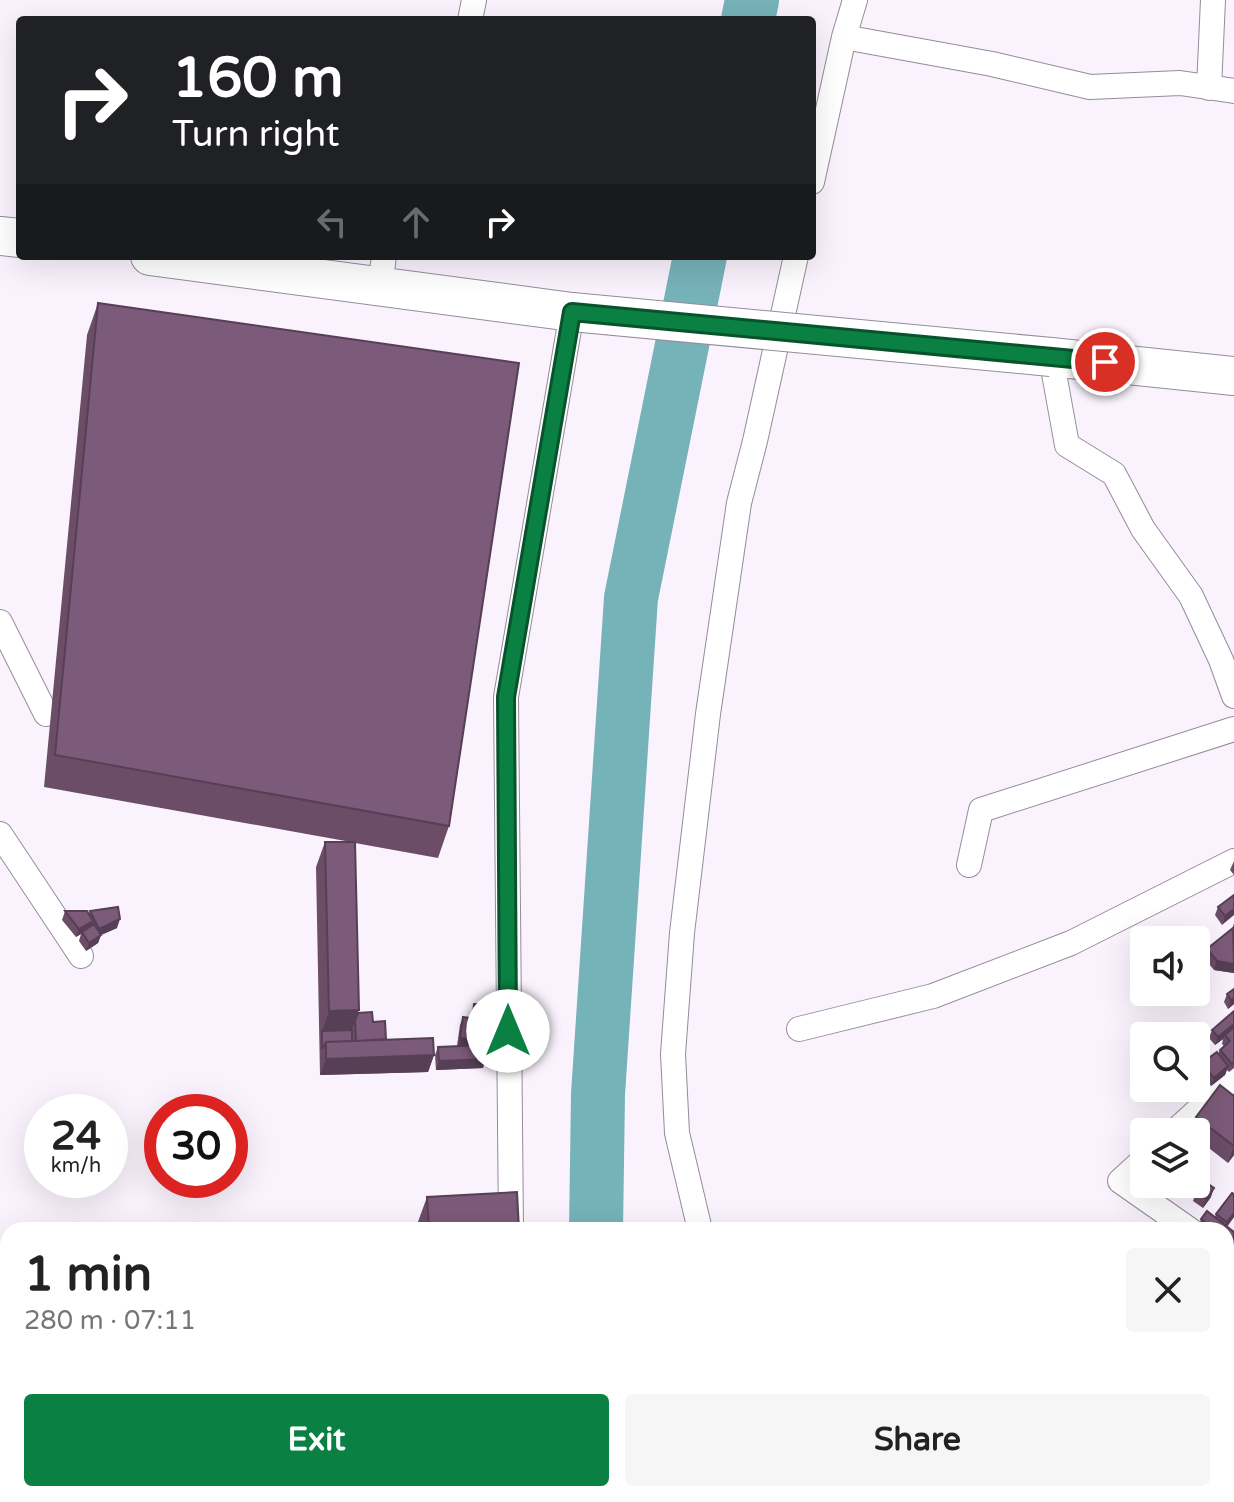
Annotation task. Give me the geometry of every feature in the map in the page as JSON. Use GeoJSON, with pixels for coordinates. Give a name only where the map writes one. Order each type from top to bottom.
{"type":"FeatureCollection","features":[{"type":"Feature","properties":{"kind":"main road"},"geometry":{"type":"LineString","coordinates":[[212,260],[382,271],[572,312],[1234,376]]}},
{"type":"Feature","properties":{"kind":"street"},"geometry":{"type":"LineString","coordinates":[[816,164],[855,0]]}},
{"type":"Feature","properties":{"kind":"street"},"geometry":{"type":"LineString","coordinates":[[1209,88],[1213,0]]}},
{"type":"Feature","properties":{"kind":"street"},"geometry":{"type":"LineString","coordinates":[[844,37],[992,64],[1090,87],[1180,83],[1234,91]]}},
{"type":"Feature","properties":{"kind":"street"},"geometry":{"type":"LineString","coordinates":[[698,1222],[677,1133],[673,1054],[682,933],[708,714],[739,503],[795,260]]}},
{"type":"Feature","properties":{"kind":"street"},"geometry":{"type":"LineString","coordinates":[[481,1219],[511,1222],[506,697],[572,312]]}},
{"type":"Feature","properties":{"kind":"street"},"geometry":{"type":"LineString","coordinates":[[1051,357],[1067,445],[1114,474],[1143,529],[1191,596],[1234,696]]}},
{"type":"Feature","properties":{"kind":"street"},"geometry":{"type":"LineString","coordinates":[[0,622],[46,714]]}},
{"type":"Feature","properties":{"kind":"street"},"geometry":{"type":"LineString","coordinates":[[969,865],[981,810],[1234,729]]}},
{"type":"Feature","properties":{"kind":"street"},"geometry":{"type":"LineString","coordinates":[[0,834],[81,956]]}},
{"type":"Feature","properties":{"kind":"street"},"geometry":{"type":"LineString","coordinates":[[799,1029],[933,996],[1057,948],[1234,861]]}},
{"type":"Feature","properties":{"kind":"street"},"geometry":{"type":"LineString","coordinates":[[1189,1118],[1234,1077]]}},
{"type":"Feature","properties":{"kind":"street"},"geometry":{"type":"LineString","coordinates":[[1130,1172],[1120,1181],[1130,1188]]}},
{"type":"Feature","properties":{"kind":"street"},"geometry":{"type":"LineString","coordinates":[[1144,1198],[1179,1222]]}},
{"type":"Feature","properties":{"kind":"building"},"geometry":{"type":"Polygon","coordinates":[[[98,303],[519,363],[449,826],[55,755],[98,303]]]}},
{"type":"Feature","properties":{"kind":"building"},"geometry":{"type":"Polygon","coordinates":[[[325,842],[355,842],[359,1010],[329,1011],[325,842]]]}},
{"type":"Feature","properties":{"kind":"building"},"geometry":{"type":"Polygon","coordinates":[[[1234,895],[1234,909],[1225,916],[1218,907],[1234,895]]]}},
{"type":"Feature","properties":{"kind":"building"},"geometry":{"type":"Polygon","coordinates":[[[118,907],[120,919],[99,929],[90,911],[118,907]]]}},
{"type":"Feature","properties":{"kind":"building"},"geometry":{"type":"Polygon","coordinates":[[[65,911],[87,911],[93,921],[79,929],[65,911]]]}},
{"type":"Feature","properties":{"kind":"building"},"geometry":{"type":"Polygon","coordinates":[[[94,924],[101,935],[89,943],[82,932],[94,924]]]}},
{"type":"Feature","properties":{"kind":"building"},"geometry":{"type":"Polygon","coordinates":[[[1233,928],[1234,964],[1217,961],[1210,953],[1210,947],[1233,928]]]}},
{"type":"Feature","properties":{"kind":"building"},"geometry":{"type":"Polygon","coordinates":[[[1234,989],[1234,998],[1231,1000],[1227,994],[1234,989]]]}},
{"type":"Feature","properties":{"kind":"building"},"geometry":{"type":"Polygon","coordinates":[[[474,1004],[485,1005],[484,1017],[473,1015],[474,1004]]]}},
{"type":"Feature","properties":{"kind":"building"},"geometry":{"type":"Polygon","coordinates":[[[1234,1011],[1234,1024],[1218,1037],[1212,1030],[1234,1011]]]}},
{"type":"Feature","properties":{"kind":"building"},"geometry":{"type":"Polygon","coordinates":[[[372,1012],[373,1022],[385,1021],[386,1039],[356,1041],[355,1021],[358,1013],[372,1012]]]}},
{"type":"Feature","properties":{"kind":"building"},"geometry":{"type":"Polygon","coordinates":[[[463,1017],[484,1020],[481,1041],[460,1038],[463,1017]]]}},
{"type":"Feature","properties":{"kind":"building"},"geometry":{"type":"Polygon","coordinates":[[[1234,1027],[1232,1064],[1220,1050],[1230,1041],[1225,1035],[1234,1027]]]}},
{"type":"Feature","properties":{"kind":"building"},"geometry":{"type":"Polygon","coordinates":[[[352,1030],[352,1041],[326,1042],[322,1048],[322,1031],[352,1030]]]}},
{"type":"Feature","properties":{"kind":"building"},"geometry":{"type":"Polygon","coordinates":[[[433,1038],[434,1055],[326,1059],[326,1042],[433,1038]]]}},
{"type":"Feature","properties":{"kind":"building"},"geometry":{"type":"Polygon","coordinates":[[[485,1045],[486,1059],[439,1061],[438,1047],[485,1045]]]}},
{"type":"Feature","properties":{"kind":"building"},"geometry":{"type":"Polygon","coordinates":[[[1217,1052],[1228,1066],[1214,1078],[1210,1073],[1210,1057],[1217,1052]]]}},
{"type":"Feature","properties":{"kind":"building"},"geometry":{"type":"Polygon","coordinates":[[[1220,1085],[1234,1096],[1234,1146],[1210,1128],[1210,1118],[1196,1117],[1220,1085]]]}},
{"type":"Feature","properties":{"kind":"building"},"geometry":{"type":"Polygon","coordinates":[[[517,1192],[519,1222],[429,1222],[427,1197],[517,1192]]]}},
{"type":"Feature","properties":{"kind":"building"},"geometry":{"type":"Polygon","coordinates":[[[1232,1193],[1234,1213],[1227,1222],[1216,1214],[1232,1193]]]}},
{"type":"Feature","properties":{"kind":"building"},"geometry":{"type":"Polygon","coordinates":[[[1207,1211],[1221,1222],[1205,1222],[1201,1219],[1207,1211]]]}},
{"type":"Feature","properties":{"kind":"waterway"},"geometry":{"type":"LineString","coordinates":[[749,16],[752,0]]}},
{"type":"Feature","properties":{"kind":"waterway"},"geometry":{"type":"LineString","coordinates":[[596,1222],[598,1094],[631,598],[699,260]]}},
{"type":"Feature","properties":{"kind":"route"},"geometry":{"type":"LineString","coordinates":[[508,1031],[506,697],[572,312],[1105,362]]}}]}
